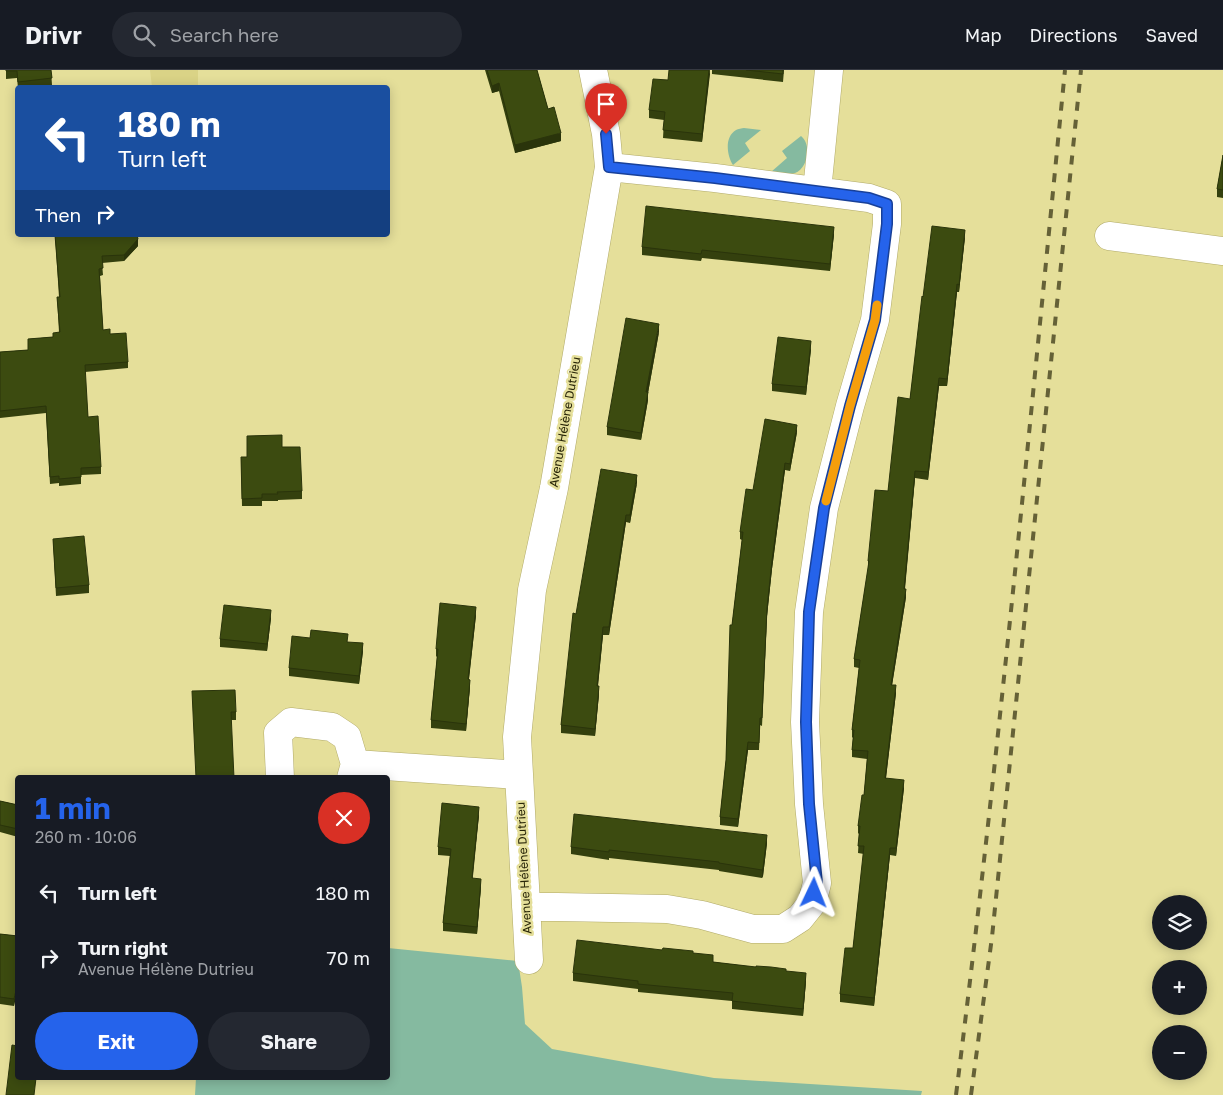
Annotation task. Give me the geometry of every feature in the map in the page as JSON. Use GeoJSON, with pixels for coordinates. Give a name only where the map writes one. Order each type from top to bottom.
{"type":"FeatureCollection","features":[{"type":"Feature","properties":{"kind":"street","name":"Avenue Hélène Dutrieu"},"geometry":{"type":"LineString","coordinates":[[529,960],[517,737],[532,590],[555,478],[609,167],[606,134],[593,70]]}},
{"type":"Feature","properties":{"kind":"street"},"geometry":{"type":"LineString","coordinates":[[817,191],[828,70]]}},
{"type":"Feature","properties":{"kind":"street"},"geometry":{"type":"LineString","coordinates":[[526,907],[668,909],[753,929],[784,930],[800,918],[812,903],[817,883],[809,804],[806,722],[809,612],[824,508],[850,406],[875,320],[887,224],[887,204],[869,198],[817,191],[609,167]]}},
{"type":"Feature","properties":{"kind":"street"},"geometry":{"type":"LineString","coordinates":[[1109,236],[1223,251]]}},
{"type":"Feature","properties":{"kind":"street"},"geometry":{"type":"LineString","coordinates":[[280,775],[278,733],[291,722],[332,727],[347,737],[353,771],[519,775]]}},
{"type":"Feature","properties":{"kind":"shaded area"},"geometry":{"type":"Polygon","coordinates":[[[150,70],[198,70],[198,85],[152,85],[150,70]]]}},
{"type":"Feature","properties":{"kind":"green space"},"geometry":{"type":"Polygon","coordinates":[[[744,128],[761,130],[745,143],[750,151],[733,165],[729,157],[728,142],[732,133],[744,128]]]}},
{"type":"Feature","properties":{"kind":"green space"},"geometry":{"type":"Polygon","coordinates":[[[801,136],[807,145],[807,156],[803,166],[792,174],[771,172],[787,158],[782,151],[801,136]]]}},
{"type":"Feature","properties":{"kind":"green space"},"geometry":{"type":"Polygon","coordinates":[[[390,948],[518,961],[525,1024],[552,1049],[714,1078],[922,1091],[921,1095],[195,1095],[196,1080],[390,1080],[390,948]]]}},
{"type":"Feature","properties":{"kind":"building"},"geometry":{"type":"Polygon","coordinates":[[[6,70],[51,70],[52,78],[18,82],[17,71],[6,70]]]}},
{"type":"Feature","properties":{"kind":"building"},"geometry":{"type":"Polygon","coordinates":[[[487,70],[537,70],[548,109],[554,107],[561,133],[515,145],[499,83],[492,86],[487,70]]]}},
{"type":"Feature","properties":{"kind":"building"},"geometry":{"type":"Polygon","coordinates":[[[669,70],[709,70],[702,134],[663,130],[665,112],[649,110],[653,79],[668,80],[669,70]]]}},
{"type":"Feature","properties":{"kind":"building"},"geometry":{"type":"Polygon","coordinates":[[[746,70],[783,70],[783,74],[746,70]]]}},
{"type":"Feature","properties":{"kind":"building"},"geometry":{"type":"Polygon","coordinates":[[[1223,155],[1223,190],[1217,189],[1223,155]]]}},
{"type":"Feature","properties":{"kind":"building"},"geometry":{"type":"Polygon","coordinates":[[[646,206],[834,227],[830,264],[702,250],[701,254],[642,247],[646,206]]]}},
{"type":"Feature","properties":{"kind":"building"},"geometry":{"type":"Polygon","coordinates":[[[932,226],[965,230],[947,379],[939,378],[928,472],[915,471],[904,589],[906,589],[891,685],[896,685],[885,778],[904,780],[896,848],[890,848],[874,998],[840,994],[845,948],[853,948],[864,846],[858,846],[860,826],[858,826],[862,795],[864,795],[868,751],[852,750],[854,730],[852,730],[860,660],[854,659],[869,561],[875,490],[888,491],[898,397],[910,399],[932,226]]]}},
{"type":"Feature","properties":{"kind":"building"},"geometry":{"type":"Polygon","coordinates":[[[55,237],[138,237],[138,239],[124,255],[102,256],[103,268],[99,269],[103,330],[110,329],[110,334],[126,333],[128,362],[85,365],[88,417],[98,416],[101,467],[81,468],[81,477],[59,479],[59,476],[50,477],[46,406],[0,411],[0,352],[28,350],[28,339],[53,337],[53,333],[60,332],[57,297],[60,297],[55,237]]]}},
{"type":"Feature","properties":{"kind":"building"},"geometry":{"type":"Polygon","coordinates":[[[626,318],[659,324],[646,392],[648,392],[641,433],[607,427],[626,318]]]}},
{"type":"Feature","properties":{"kind":"building"},"geometry":{"type":"Polygon","coordinates":[[[778,337],[811,341],[806,387],[772,384],[778,337]]]}},
{"type":"Feature","properties":{"kind":"building"},"geometry":{"type":"Polygon","coordinates":[[[765,419],[797,425],[790,464],[785,463],[772,561],[767,608],[762,718],[760,718],[759,743],[748,742],[738,819],[720,817],[726,760],[730,625],[732,625],[743,532],[740,532],[746,489],[753,490],[765,419]]]}},
{"type":"Feature","properties":{"kind":"building"},"geometry":{"type":"Polygon","coordinates":[[[282,435],[282,447],[300,447],[302,491],[262,494],[262,498],[242,499],[241,457],[247,457],[247,436],[282,435]]]}},
{"type":"Feature","properties":{"kind":"building"},"geometry":{"type":"Polygon","coordinates":[[[601,469],[637,475],[630,515],[626,515],[609,627],[603,627],[595,729],[561,725],[573,613],[576,614],[601,469]]]}},
{"type":"Feature","properties":{"kind":"building"},"geometry":{"type":"Polygon","coordinates":[[[84,536],[89,585],[56,588],[53,539],[84,536]]]}},
{"type":"Feature","properties":{"kind":"building"},"geometry":{"type":"Polygon","coordinates":[[[440,603],[476,607],[468,679],[470,680],[466,724],[431,720],[438,649],[436,649],[440,603]]]}},
{"type":"Feature","properties":{"kind":"building"},"geometry":{"type":"Polygon","coordinates":[[[224,605],[271,610],[267,644],[220,639],[224,605]]]}},
{"type":"Feature","properties":{"kind":"building"},"geometry":{"type":"Polygon","coordinates":[[[311,630],[348,634],[347,642],[363,643],[359,676],[289,668],[292,636],[310,638],[311,630]]]}},
{"type":"Feature","properties":{"kind":"building"},"geometry":{"type":"Polygon","coordinates":[[[235,690],[236,712],[231,712],[234,775],[196,775],[192,691],[235,690]]]}},
{"type":"Feature","properties":{"kind":"building"},"geometry":{"type":"Polygon","coordinates":[[[0,801],[15,804],[15,828],[0,825],[0,801]]]}},
{"type":"Feature","properties":{"kind":"building"},"geometry":{"type":"Polygon","coordinates":[[[442,803],[479,807],[472,878],[481,879],[477,927],[443,923],[451,849],[438,847],[442,803]]]}},
{"type":"Feature","properties":{"kind":"building"},"geometry":{"type":"Polygon","coordinates":[[[574,814],[767,835],[763,868],[762,870],[719,862],[571,847],[574,814]]]}},
{"type":"Feature","properties":{"kind":"building"},"geometry":{"type":"Polygon","coordinates":[[[0,934],[15,936],[14,999],[0,997],[0,934]]]}},
{"type":"Feature","properties":{"kind":"building"},"geometry":{"type":"Polygon","coordinates":[[[577,940],[662,950],[663,948],[693,951],[693,953],[713,955],[713,962],[771,967],[806,973],[803,1009],[732,1001],[733,993],[638,984],[638,981],[573,973],[577,940]]]}},
{"type":"Feature","properties":{"kind":"building"},"geometry":{"type":"Polygon","coordinates":[[[12,1045],[15,1046],[15,1080],[36,1080],[34,1095],[6,1095],[12,1045]]]}},
{"type":"Feature","properties":{"kind":"railway"},"geometry":{"type":"LineString","coordinates":[[956,1095],[1000,711],[1065,70]]}},
{"type":"Feature","properties":{"kind":"railway"},"geometry":{"type":"LineString","coordinates":[[971,1095],[992,937],[1081,70]]}},
{"type":"Feature","properties":{"kind":"slow traffic"},"geometry":{"type":"LineString","coordinates":[[826,501],[850,406],[875,320],[877,305]]}},
{"type":"Feature","properties":{"kind":"route"},"geometry":{"type":"LineString","coordinates":[[606,134],[609,167],[715,178],[869,198],[887,204],[887,224],[875,320],[850,406],[824,508],[809,612],[806,722],[809,804],[817,883],[814,893]]}}]}
